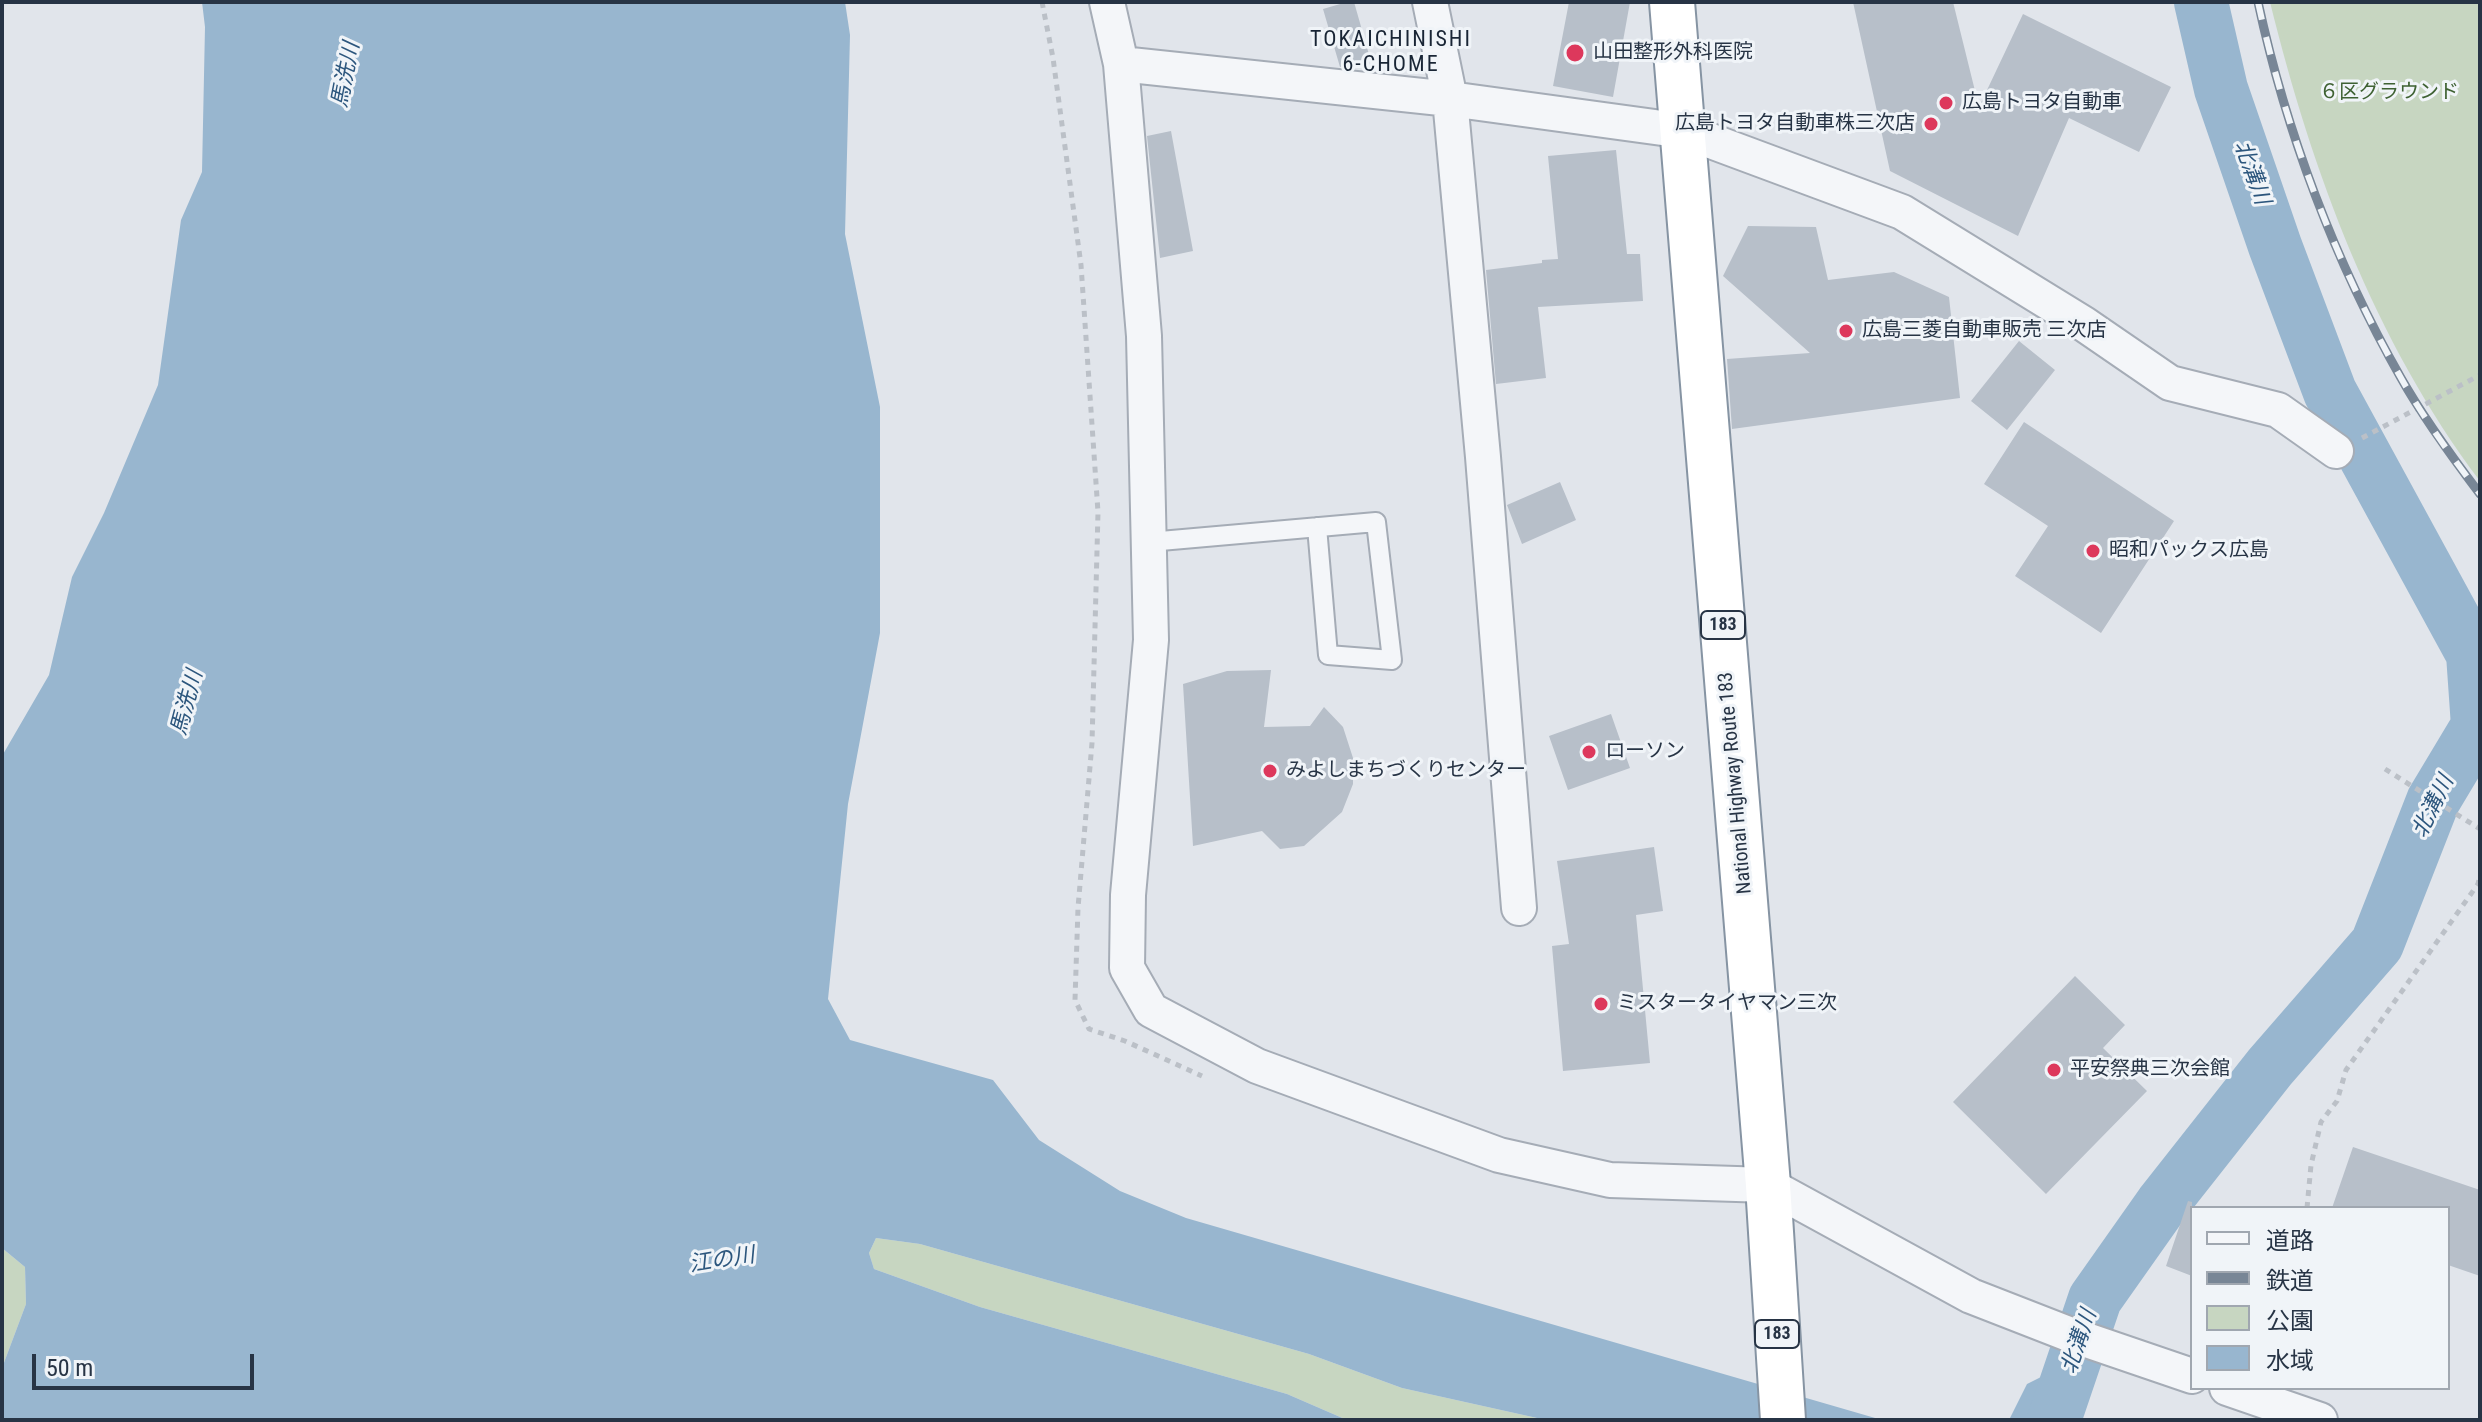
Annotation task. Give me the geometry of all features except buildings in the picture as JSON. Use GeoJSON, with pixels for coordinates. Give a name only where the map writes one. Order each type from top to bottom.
{"type":"FeatureCollection","features":[{"type":"Feature","properties":{"kind":"highway","name":"National Highway Route 183"},"geometry":{"type":"LineString","coordinates":[[1672,2],[1768,1185],[1783,1420]]}},
{"type":"Feature","properties":{"kind":"street"},"geometry":{"type":"LineString","coordinates":[[1107,2],[1121,64],[1144,336],[1151,640],[1128,895],[1127,968],[1151,1010],[1257,1066],[1499,1155],[1610,1180],[1768,1185],[1971,1296],[2066,1333],[2190,1375]]}},
{"type":"Feature","properties":{"kind":"street"},"geometry":{"type":"LineString","coordinates":[[1430,2],[1450,99],[1483,457],[1519,908]]}},
{"type":"Feature","properties":{"kind":"street"},"geometry":{"type":"LineString","coordinates":[[1121,64],[1450,99],[1684,131],[1902,212],[2084,324],[2170,383],[2278,410],[2336,451]]}},
{"type":"Feature","properties":{"kind":"street"},"geometry":{"type":"LineString","coordinates":[[2233,1390],[2320,1420]]}},
{"type":"Feature","properties":{"kind":"lane"},"geometry":{"type":"LineString","coordinates":[[1149,542],[1317,527],[1376,522],[1392,660],[1328,655],[1317,527]]}},
{"type":"Feature","properties":{"kind":"path"},"geometry":{"type":"LineString","coordinates":[[1042,2],[1053,58],[1081,265],[1098,512],[1092,743],[1078,908],[1075,1000],[1089,1029],[1125,1041],[1202,1076]]}},
{"type":"Feature","properties":{"kind":"path"},"geometry":{"type":"LineString","coordinates":[[2336,451],[2480,375]]}},
{"type":"Feature","properties":{"kind":"path"},"geometry":{"type":"LineString","coordinates":[[2385,769],[2480,829]]}},
{"type":"Feature","properties":{"kind":"path"},"geometry":{"type":"LineString","coordinates":[[2307,1206],[2311,1165],[2321,1122],[2337,1101],[2346,1070],[2478,884],[2480,875]]}},
{"type":"Feature","properties":{"kind":"green space","name":"６区グラウンド"},"geometry":{"type":"Polygon","coordinates":[[[2270,2],[2478,2],[2480,6],[2480,481],[2408,371],[2351,252],[2306,129],[2270,2]]]}},
{"type":"Feature","properties":{"kind":"green space"},"geometry":{"type":"Polygon","coordinates":[[[876,1238],[920,1244],[1309,1354],[1402,1388],[1546,1420],[1347,1420],[1287,1394],[980,1307],[874,1269],[869,1253],[876,1238]]]}},
{"type":"Feature","properties":{"kind":"green space"},"geometry":{"type":"Polygon","coordinates":[[[2,1248],[25,1267],[26,1304],[2,1368],[2,1248]]]}},
{"type":"Feature","properties":{"kind":"water"},"geometry":{"type":"Polygon","coordinates":[[[202,2],[845,2],[850,35],[845,234],[880,407],[880,633],[848,804],[828,999],[850,1040],[993,1080],[1039,1140],[1120,1191],[1186,1218],[1882,1420],[1546,1420],[1402,1388],[1309,1354],[920,1244],[876,1238],[869,1253],[874,1269],[980,1307],[1287,1394],[1347,1420],[2,1420],[2,1368],[26,1304],[25,1267],[2,1248],[2,756],[49,675],[72,577],[104,513],[158,385],[181,220],[202,172],[205,27],[202,2]]]}},
{"type":"Feature","properties":{"kind":"water"},"geometry":{"type":"Polygon","coordinates":[[[2049,1373],[2072,1383],[2072,1403],[2067,1420],[2009,1420],[2027,1384],[2049,1373]]]}},
{"type":"Feature","properties":{"kind":"waterway","name":"北溝川"},"geometry":{"type":"LineString","coordinates":[[2054,1420],[2095,1299],[2162,1204],[2270,1067],[2377,944],[2433,801],[2478,726],[2473,654],[2330,392],[2221,89],[2201,2]]}},
{"type":"Feature","properties":{"kind":"railway"},"geometry":{"type":"LineString","coordinates":[[2258,2],[2298,148],[2355,289],[2410,393],[2480,494]]}},
{"type":"Feature","properties":{"kind":"place","name":"山田整形外科医院"},"geometry":{"type":"Point","coordinates":[1575,53]}},
{"type":"Feature","properties":{"kind":"place","name":"広島トヨタ自動車"},"geometry":{"type":"Point","coordinates":[1946,103]}},
{"type":"Feature","properties":{"kind":"place","name":"広島トヨタ自動車株三次店"},"geometry":{"type":"Point","coordinates":[1931,124]}},
{"type":"Feature","properties":{"kind":"place","name":"広島三菱自動車販売 三次店"},"geometry":{"type":"Point","coordinates":[1846,331]}},
{"type":"Feature","properties":{"kind":"place","name":"昭和パックス広島"},"geometry":{"type":"Point","coordinates":[2093,551]}},
{"type":"Feature","properties":{"kind":"place","name":"ローソン"},"geometry":{"type":"Point","coordinates":[1589,752]}},
{"type":"Feature","properties":{"kind":"place","name":"みよしまちづくりセンター"},"geometry":{"type":"Point","coordinates":[1270,771]}},
{"type":"Feature","properties":{"kind":"place","name":"ミスタータイヤマン三次"},"geometry":{"type":"Point","coordinates":[1601,1004]}},
{"type":"Feature","properties":{"kind":"place","name":"平安祭典三次会館"},"geometry":{"type":"Point","coordinates":[2054,1070]}},
{"type":"Feature","properties":{"kind":"district","name":"TOKAICHINISHI 6-CHOME"},"geometry":{"type":"Point","coordinates":[1391,52]}},
{"type":"Feature","properties":{"kind":"water label","name":"馬洗川"},"geometry":{"type":"Point","coordinates":[347,75]}},
{"type":"Feature","properties":{"kind":"water label","name":"馬洗川"},"geometry":{"type":"Point","coordinates":[188,703]}},
{"type":"Feature","properties":{"kind":"water label","name":"江の川"},"geometry":{"type":"Point","coordinates":[722,1261]}}]}
